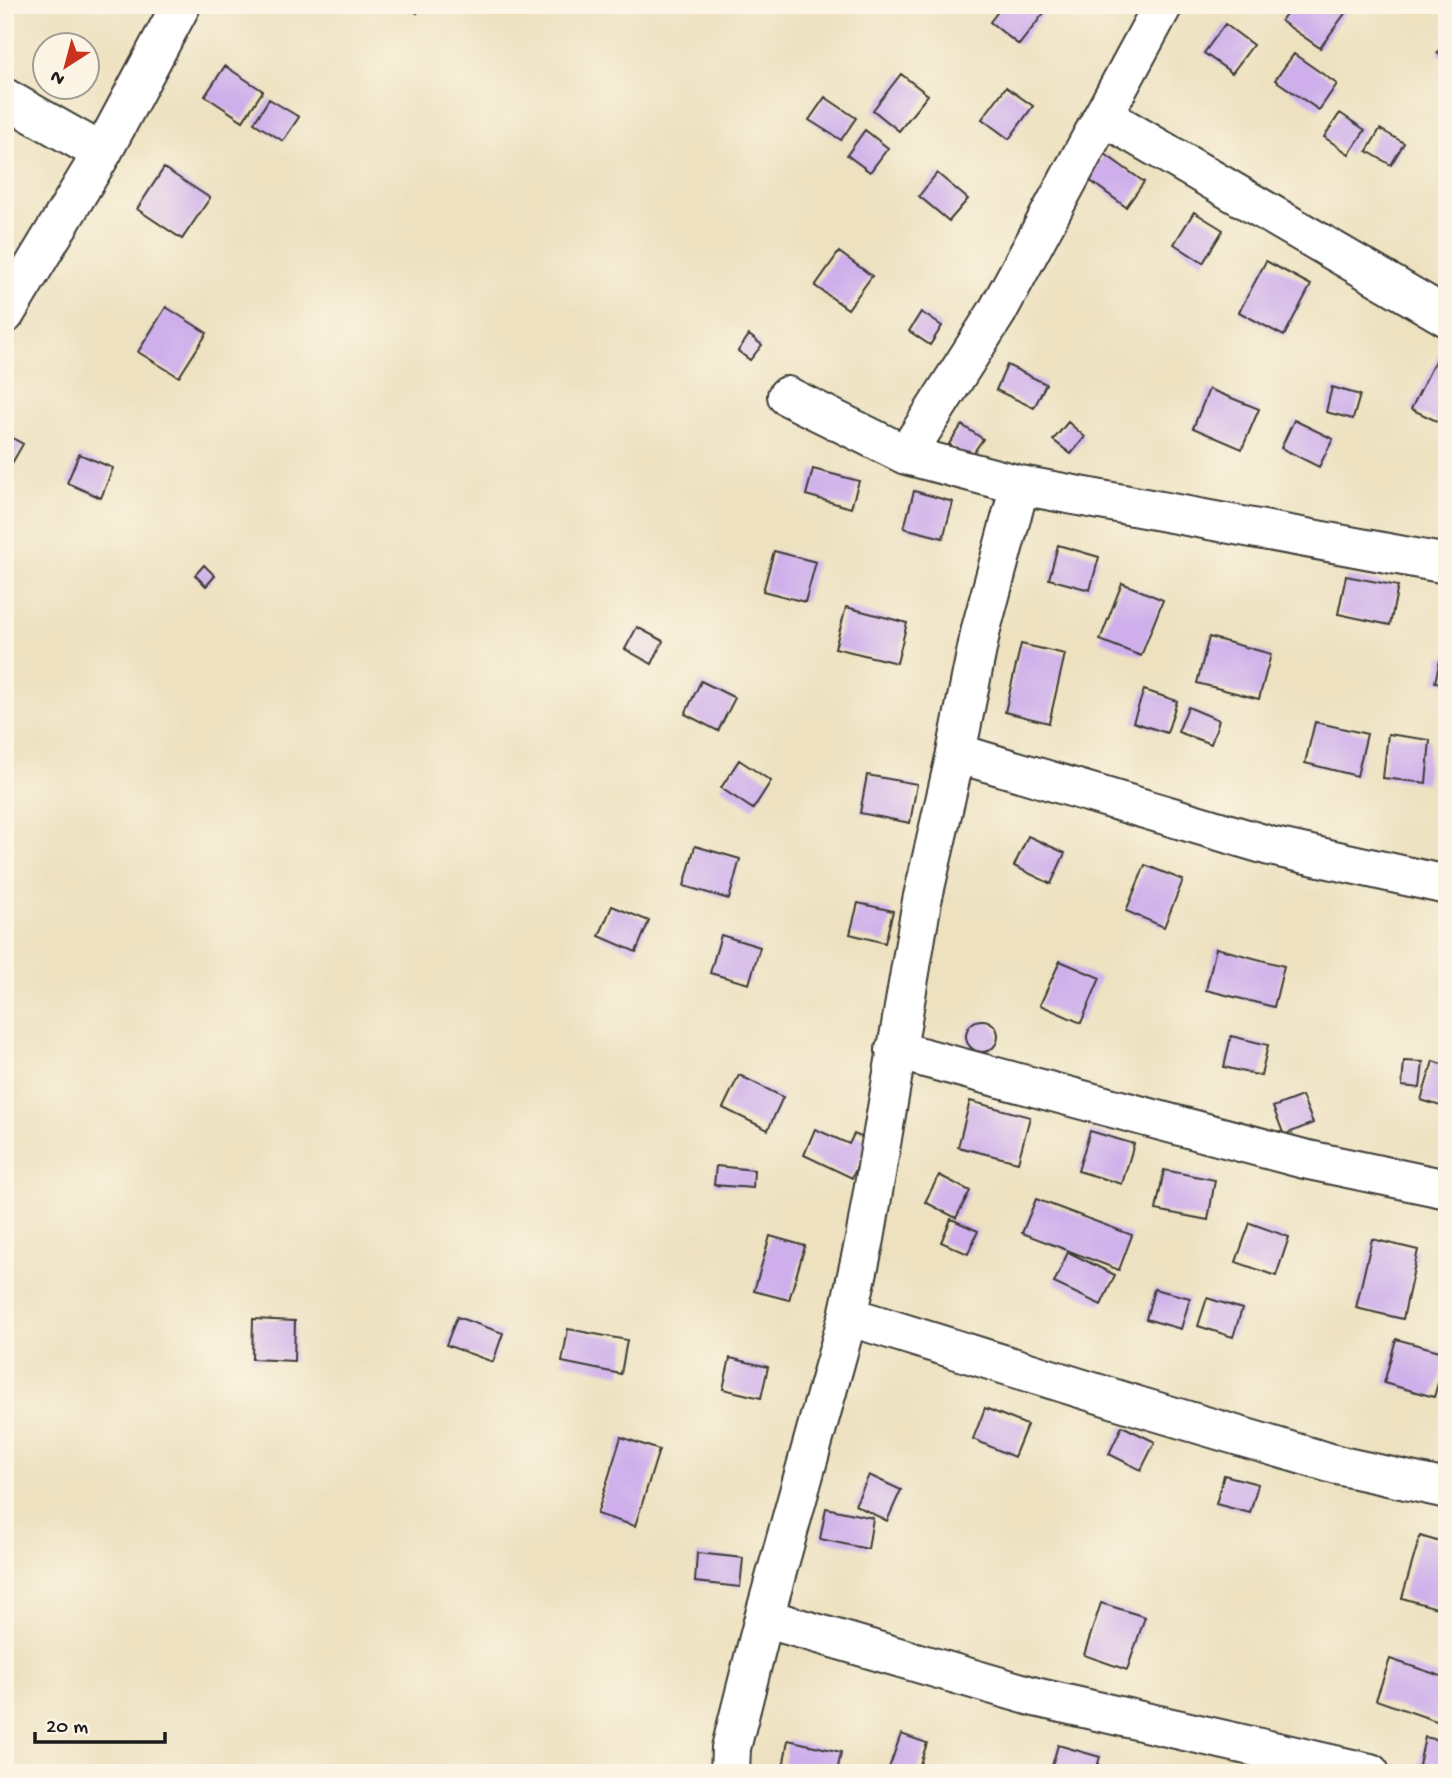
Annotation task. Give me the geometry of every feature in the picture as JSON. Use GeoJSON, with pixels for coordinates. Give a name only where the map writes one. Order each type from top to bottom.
{"type":"FeatureCollection","features":[{"type":"Feature","properties":{"kind":"street"},"geometry":{"type":"LineString","coordinates":[[5,314],[102,153],[181,5]]}},
{"type":"Feature","properties":{"kind":"street"},"geometry":{"type":"LineString","coordinates":[[906,455],[997,312],[1163,5]]}},
{"type":"Feature","properties":{"kind":"street"},"geometry":{"type":"LineString","coordinates":[[5,98],[102,153]]}},
{"type":"Feature","properties":{"kind":"street"},"geometry":{"type":"LineString","coordinates":[[1103,116],[1447,317]]}},
{"type":"Feature","properties":{"kind":"street"},"geometry":{"type":"LineString","coordinates":[[787,396],[906,455],[1020,485],[1447,564]]}},
{"type":"Feature","properties":{"kind":"street"},"geometry":{"type":"LineString","coordinates":[[730,1773],[731,1748],[764,1618],[848,1316],[865,1239],[922,901],[981,629],[1020,485]]}},
{"type":"Feature","properties":{"kind":"street"},"geometry":{"type":"LineString","coordinates":[[956,753],[1270,846],[1447,885]]}},
{"type":"Feature","properties":{"kind":"street"},"geometry":{"type":"LineString","coordinates":[[895,1050],[1304,1159],[1447,1189]]}},
{"type":"Feature","properties":{"kind":"street"},"geometry":{"type":"LineString","coordinates":[[848,1316],[1337,1465],[1447,1489]]}},
{"type":"Feature","properties":{"kind":"street"},"geometry":{"type":"LineString","coordinates":[[764,1618],[1035,1697],[1370,1773]]}},
{"type":"Feature","properties":{"kind":"building"},"geometry":{"type":"Polygon","coordinates":[[[408,5],[423,5],[417,13],[408,5]]]}},
{"type":"Feature","properties":{"kind":"building"},"geometry":{"type":"Polygon","coordinates":[[[1003,5],[1050,5],[1019,45],[990,22],[1003,5]]]}},
{"type":"Feature","properties":{"kind":"building"},"geometry":{"type":"Polygon","coordinates":[[[1292,5],[1351,5],[1320,48],[1281,21],[1292,5]]]}},
{"type":"Feature","properties":{"kind":"building"},"geometry":{"type":"Polygon","coordinates":[[[1225,24],[1253,45],[1232,73],[1204,53],[1225,24]]]}},
{"type":"Feature","properties":{"kind":"building"},"geometry":{"type":"Polygon","coordinates":[[[1447,42],[1447,61],[1437,53],[1447,42]]]}},
{"type":"Feature","properties":{"kind":"building"},"geometry":{"type":"Polygon","coordinates":[[[1294,54],[1337,84],[1319,110],[1275,80],[1294,54]]]}},
{"type":"Feature","properties":{"kind":"building"},"geometry":{"type":"Polygon","coordinates":[[[225,66],[263,91],[243,121],[205,96],[225,66]]]}},
{"type":"Feature","properties":{"kind":"building"},"geometry":{"type":"Polygon","coordinates":[[[901,74],[928,95],[899,131],[873,110],[901,74]]]}},
{"type":"Feature","properties":{"kind":"building"},"geometry":{"type":"Polygon","coordinates":[[[1006,87],[1033,106],[1009,139],[982,119],[1006,87]]]}},
{"type":"Feature","properties":{"kind":"building"},"geometry":{"type":"Polygon","coordinates":[[[825,97],[856,118],[841,140],[809,120],[825,97]]]}},
{"type":"Feature","properties":{"kind":"building"},"geometry":{"type":"Polygon","coordinates":[[[269,99],[299,117],[283,141],[254,123],[269,99]]]}},
{"type":"Feature","properties":{"kind":"building"},"geometry":{"type":"Polygon","coordinates":[[[1340,113],[1365,130],[1349,154],[1324,137],[1340,113]]]}},
{"type":"Feature","properties":{"kind":"building"},"geometry":{"type":"Polygon","coordinates":[[[1380,129],[1404,143],[1391,165],[1367,151],[1380,129]]]}},
{"type":"Feature","properties":{"kind":"building"},"geometry":{"type":"Polygon","coordinates":[[[865,130],[888,148],[870,172],[847,155],[865,130]]]}},
{"type":"Feature","properties":{"kind":"building"},"geometry":{"type":"Polygon","coordinates":[[[1105,154],[1144,182],[1126,207],[1088,179],[1105,154]]]}},
{"type":"Feature","properties":{"kind":"building"},"geometry":{"type":"Polygon","coordinates":[[[164,168],[210,198],[182,239],[137,209],[164,168]]]}},
{"type":"Feature","properties":{"kind":"building"},"geometry":{"type":"Polygon","coordinates":[[[937,173],[968,199],[949,221],[919,196],[937,173]]]}},
{"type":"Feature","properties":{"kind":"building"},"geometry":{"type":"Polygon","coordinates":[[[1194,212],[1223,230],[1203,263],[1174,244],[1194,212]]]}},
{"type":"Feature","properties":{"kind":"building"},"geometry":{"type":"Polygon","coordinates":[[[839,252],[872,276],[848,309],[815,286],[839,252]]]}},
{"type":"Feature","properties":{"kind":"building"},"geometry":{"type":"Polygon","coordinates":[[[1266,261],[1311,285],[1284,336],[1239,312],[1266,261]]]}},
{"type":"Feature","properties":{"kind":"building"},"geometry":{"type":"Polygon","coordinates":[[[166,307],[207,333],[179,377],[138,352],[166,307]]]}},
{"type":"Feature","properties":{"kind":"building"},"geometry":{"type":"Polygon","coordinates":[[[921,312],[942,326],[930,345],[909,331],[921,312]]]}},
{"type":"Feature","properties":{"kind":"building"},"geometry":{"type":"Polygon","coordinates":[[[749,335],[762,345],[750,360],[738,351],[749,335]]]}},
{"type":"Feature","properties":{"kind":"building"},"geometry":{"type":"Polygon","coordinates":[[[1438,355],[1447,360],[1447,426],[1411,409],[1438,355]]]}},
{"type":"Feature","properties":{"kind":"building"},"geometry":{"type":"Polygon","coordinates":[[[1007,365],[1046,384],[1034,408],[996,390],[1007,365]]]}},
{"type":"Feature","properties":{"kind":"building"},"geometry":{"type":"Polygon","coordinates":[[[1332,387],[1360,395],[1353,419],[1326,412],[1332,387]]]}},
{"type":"Feature","properties":{"kind":"building"},"geometry":{"type":"Polygon","coordinates":[[[1209,389],[1259,409],[1242,449],[1193,428],[1209,389]]]}},
{"type":"Feature","properties":{"kind":"building"},"geometry":{"type":"Polygon","coordinates":[[[1294,420],[1333,439],[1319,467],[1281,448],[1294,420]]]}},
{"type":"Feature","properties":{"kind":"building"},"geometry":{"type":"Polygon","coordinates":[[[1068,422],[1085,437],[1071,454],[1053,440],[1068,422]]]}},
{"type":"Feature","properties":{"kind":"building"},"geometry":{"type":"Polygon","coordinates":[[[962,425],[983,439],[969,459],[949,444],[962,425]]]}},
{"type":"Feature","properties":{"kind":"building"},"geometry":{"type":"Polygon","coordinates":[[[5,434],[23,444],[11,465],[5,462],[5,434]]]}},
{"type":"Feature","properties":{"kind":"building"},"geometry":{"type":"Polygon","coordinates":[[[79,454],[113,468],[101,498],[67,483],[79,454]]]}},
{"type":"Feature","properties":{"kind":"building"},"geometry":{"type":"Polygon","coordinates":[[[813,469],[859,481],[851,508],[806,495],[813,469]]]}},
{"type":"Feature","properties":{"kind":"building"},"geometry":{"type":"Polygon","coordinates":[[[914,491],[953,502],[943,538],[904,528],[914,491]]]}},
{"type":"Feature","properties":{"kind":"building"},"geometry":{"type":"Polygon","coordinates":[[[1058,545],[1099,557],[1090,590],[1049,579],[1058,545]]]}},
{"type":"Feature","properties":{"kind":"building"},"geometry":{"type":"Polygon","coordinates":[[[774,551],[816,562],[805,602],[763,591],[774,551]]]}},
{"type":"Feature","properties":{"kind":"building"},"geometry":{"type":"Polygon","coordinates":[[[204,565],[215,576],[206,586],[195,575],[204,565]]]}},
{"type":"Feature","properties":{"kind":"building"},"geometry":{"type":"Polygon","coordinates":[[[1346,576],[1398,586],[1390,625],[1338,614],[1346,576]]]}},
{"type":"Feature","properties":{"kind":"building"},"geometry":{"type":"Polygon","coordinates":[[[1122,583],[1163,600],[1141,656],[1100,640],[1122,583]]]}},
{"type":"Feature","properties":{"kind":"building"},"geometry":{"type":"Polygon","coordinates":[[[846,607],[907,623],[897,663],[835,648],[846,607]]]}},
{"type":"Feature","properties":{"kind":"building"},"geometry":{"type":"Polygon","coordinates":[[[637,627],[663,641],[652,664],[625,649],[637,627]]]}},
{"type":"Feature","properties":{"kind":"building"},"geometry":{"type":"Polygon","coordinates":[[[1209,637],[1271,654],[1259,699],[1197,683],[1209,637]]]}},
{"type":"Feature","properties":{"kind":"building"},"geometry":{"type":"Polygon","coordinates":[[[1021,644],[1065,654],[1049,723],[1005,712],[1021,644]]]}},
{"type":"Feature","properties":{"kind":"building"},"geometry":{"type":"Polygon","coordinates":[[[1441,656],[1447,657],[1447,684],[1435,682],[1441,656]]]}},
{"type":"Feature","properties":{"kind":"building"},"geometry":{"type":"Polygon","coordinates":[[[701,681],[735,698],[718,731],[685,714],[701,681]]]}},
{"type":"Feature","properties":{"kind":"building"},"geometry":{"type":"Polygon","coordinates":[[[1144,690],[1177,701],[1167,733],[1133,722],[1144,690]]]}},
{"type":"Feature","properties":{"kind":"building"},"geometry":{"type":"Polygon","coordinates":[[[1188,707],[1219,720],[1211,744],[1178,732],[1188,707]]]}},
{"type":"Feature","properties":{"kind":"building"},"geometry":{"type":"Polygon","coordinates":[[[1315,722],[1367,734],[1357,776],[1305,763],[1315,722]]]}},
{"type":"Feature","properties":{"kind":"building"},"geometry":{"type":"Polygon","coordinates":[[[1388,734],[1430,740],[1426,783],[1383,778],[1388,734]]]}},
{"type":"Feature","properties":{"kind":"building"},"geometry":{"type":"Polygon","coordinates":[[[739,760],[771,781],[753,809],[721,788],[739,760]]]}},
{"type":"Feature","properties":{"kind":"building"},"geometry":{"type":"Polygon","coordinates":[[[867,775],[917,784],[910,823],[860,813],[867,775]]]}},
{"type":"Feature","properties":{"kind":"building"},"geometry":{"type":"Polygon","coordinates":[[[1028,836],[1065,853],[1051,884],[1014,866],[1028,836]]]}},
{"type":"Feature","properties":{"kind":"building"},"geometry":{"type":"Polygon","coordinates":[[[695,846],[740,859],[729,899],[684,886],[695,846]]]}},
{"type":"Feature","properties":{"kind":"building"},"geometry":{"type":"Polygon","coordinates":[[[1145,865],[1183,880],[1164,927],[1126,911],[1145,865]]]}},
{"type":"Feature","properties":{"kind":"building"},"geometry":{"type":"Polygon","coordinates":[[[858,903],[893,911],[885,943],[850,934],[858,903]]]}},
{"type":"Feature","properties":{"kind":"building"},"geometry":{"type":"Polygon","coordinates":[[[612,906],[649,921],[636,952],[599,936],[612,906]]]}},
{"type":"Feature","properties":{"kind":"building"},"geometry":{"type":"Polygon","coordinates":[[[721,935],[760,947],[749,984],[710,973],[721,935]]]}},
{"type":"Feature","properties":{"kind":"building"},"geometry":{"type":"Polygon","coordinates":[[[1216,948],[1284,966],[1274,1007],[1206,990],[1216,948]]]}},
{"type":"Feature","properties":{"kind":"building"},"geometry":{"type":"Polygon","coordinates":[[[1060,961],[1100,978],[1081,1023],[1040,1005],[1060,961]]]}},
{"type":"Feature","properties":{"kind":"building"},"geometry":{"type":"Polygon","coordinates":[[[982,1020],[993,1025],[998,1036],[993,1047],[982,1052],[971,1047],[966,1036],[971,1025],[982,1020]]]}},
{"type":"Feature","properties":{"kind":"building"},"geometry":{"type":"Polygon","coordinates":[[[1231,1036],[1268,1045],[1261,1076],[1224,1067],[1231,1036]]]}},
{"type":"Feature","properties":{"kind":"building"},"geometry":{"type":"Polygon","coordinates":[[[1404,1061],[1423,1062],[1420,1088],[1402,1086],[1404,1061]]]}},
{"type":"Feature","properties":{"kind":"building"},"geometry":{"type":"Polygon","coordinates":[[[1433,1061],[1447,1066],[1447,1108],[1421,1100],[1433,1061]]]}},
{"type":"Feature","properties":{"kind":"building"},"geometry":{"type":"Polygon","coordinates":[[[739,1075],[783,1097],[768,1130],[723,1108],[739,1075]]]}},
{"type":"Feature","properties":{"kind":"building"},"geometry":{"type":"Polygon","coordinates":[[[1302,1096],[1313,1123],[1284,1135],[1273,1107],[1302,1096]]]}},
{"type":"Feature","properties":{"kind":"building"},"geometry":{"type":"Polygon","coordinates":[[[970,1101],[1030,1117],[1018,1162],[958,1147],[970,1101]]]}},
{"type":"Feature","properties":{"kind":"building"},"geometry":{"type":"Polygon","coordinates":[[[815,1129],[849,1144],[854,1134],[869,1140],[852,1178],[804,1155],[815,1129]]]}},
{"type":"Feature","properties":{"kind":"building"},"geometry":{"type":"Polygon","coordinates":[[[1090,1131],[1134,1144],[1122,1184],[1078,1171],[1090,1131]]]}},
{"type":"Feature","properties":{"kind":"building"},"geometry":{"type":"Polygon","coordinates":[[[716,1166],[754,1170],[753,1188],[714,1185],[716,1166]]]}},
{"type":"Feature","properties":{"kind":"building"},"geometry":{"type":"Polygon","coordinates":[[[1164,1170],[1215,1180],[1208,1220],[1156,1210],[1164,1170]]]}},
{"type":"Feature","properties":{"kind":"building"},"geometry":{"type":"Polygon","coordinates":[[[939,1175],[970,1191],[956,1218],[925,1202],[939,1175]]]}},
{"type":"Feature","properties":{"kind":"building"},"geometry":{"type":"Polygon","coordinates":[[[1036,1199],[1132,1235],[1119,1270],[1022,1233],[1036,1199]]]}},
{"type":"Feature","properties":{"kind":"building"},"geometry":{"type":"Polygon","coordinates":[[[951,1219],[978,1231],[968,1254],[941,1242],[951,1219]]]}},
{"type":"Feature","properties":{"kind":"building"},"geometry":{"type":"Polygon","coordinates":[[[1250,1223],[1289,1237],[1276,1276],[1236,1262],[1250,1223]]]}},
{"type":"Feature","properties":{"kind":"building"},"geometry":{"type":"Polygon","coordinates":[[[770,1236],[805,1246],[789,1300],[754,1291],[770,1236]]]}},
{"type":"Feature","properties":{"kind":"building"},"geometry":{"type":"Polygon","coordinates":[[[1372,1239],[1418,1250],[1403,1319],[1356,1308],[1372,1239]]]}},
{"type":"Feature","properties":{"kind":"building"},"geometry":{"type":"Polygon","coordinates":[[[1068,1252],[1115,1275],[1101,1305],[1054,1283],[1068,1252]]]}},
{"type":"Feature","properties":{"kind":"building"},"geometry":{"type":"Polygon","coordinates":[[[1154,1289],[1190,1298],[1181,1329],[1146,1319],[1154,1289]]]}},
{"type":"Feature","properties":{"kind":"building"},"geometry":{"type":"Polygon","coordinates":[[[1207,1298],[1242,1309],[1233,1337],[1198,1326],[1207,1298]]]}},
{"type":"Feature","properties":{"kind":"building"},"geometry":{"type":"Polygon","coordinates":[[[457,1317],[503,1333],[493,1362],[446,1345],[457,1317]]]}},
{"type":"Feature","properties":{"kind":"building"},"geometry":{"type":"Polygon","coordinates":[[[253,1319],[295,1321],[294,1361],[252,1359],[253,1319]]]}},
{"type":"Feature","properties":{"kind":"building"},"geometry":{"type":"Polygon","coordinates":[[[568,1329],[627,1340],[621,1374],[562,1362],[568,1329]]]}},
{"type":"Feature","properties":{"kind":"building"},"geometry":{"type":"Polygon","coordinates":[[[1396,1339],[1447,1353],[1434,1397],[1384,1383],[1396,1339]]]}},
{"type":"Feature","properties":{"kind":"building"},"geometry":{"type":"Polygon","coordinates":[[[730,1358],[768,1367],[761,1398],[723,1389],[730,1358]]]}},
{"type":"Feature","properties":{"kind":"building"},"geometry":{"type":"Polygon","coordinates":[[[985,1408],[1027,1425],[1014,1457],[973,1439],[985,1408]]]}},
{"type":"Feature","properties":{"kind":"building"},"geometry":{"type":"Polygon","coordinates":[[[1122,1426],[1155,1442],[1141,1470],[1109,1454],[1122,1426]]]}},
{"type":"Feature","properties":{"kind":"building"},"geometry":{"type":"Polygon","coordinates":[[[621,1437],[659,1450],[635,1526],[597,1514],[621,1437]]]}},
{"type":"Feature","properties":{"kind":"building"},"geometry":{"type":"Polygon","coordinates":[[[869,1475],[901,1490],[887,1521],[855,1505],[869,1475]]]}},
{"type":"Feature","properties":{"kind":"building"},"geometry":{"type":"Polygon","coordinates":[[[1224,1475],[1258,1484],[1250,1513],[1216,1504],[1224,1475]]]}},
{"type":"Feature","properties":{"kind":"building"},"geometry":{"type":"Polygon","coordinates":[[[826,1508],[873,1518],[868,1549],[820,1539],[826,1508]]]}},
{"type":"Feature","properties":{"kind":"building"},"geometry":{"type":"Polygon","coordinates":[[[1420,1536],[1447,1544],[1447,1611],[1402,1598],[1420,1536]]]}},
{"type":"Feature","properties":{"kind":"building"},"geometry":{"type":"Polygon","coordinates":[[[697,1553],[743,1558],[740,1587],[695,1582],[697,1553]]]}},
{"type":"Feature","properties":{"kind":"building"},"geometry":{"type":"Polygon","coordinates":[[[1101,1603],[1145,1617],[1127,1670],[1084,1655],[1101,1603]]]}},
{"type":"Feature","properties":{"kind":"building"},"geometry":{"type":"Polygon","coordinates":[[[1390,1659],[1447,1678],[1447,1709],[1442,1723],[1376,1700],[1390,1659]]]}},
{"type":"Feature","properties":{"kind":"building"},"geometry":{"type":"Polygon","coordinates":[[[901,1734],[927,1743],[917,1773],[903,1773],[889,1768],[901,1734]]]}},
{"type":"Feature","properties":{"kind":"building"},"geometry":{"type":"Polygon","coordinates":[[[1425,1737],[1447,1742],[1444,1771],[1419,1765],[1425,1737]]]}},
{"type":"Feature","properties":{"kind":"building"},"geometry":{"type":"Polygon","coordinates":[[[788,1740],[841,1752],[837,1773],[782,1773],[788,1740]]]}},
{"type":"Feature","properties":{"kind":"building"},"geometry":{"type":"Polygon","coordinates":[[[1058,1745],[1100,1757],[1095,1773],[1050,1773],[1058,1745]]]}}]}
